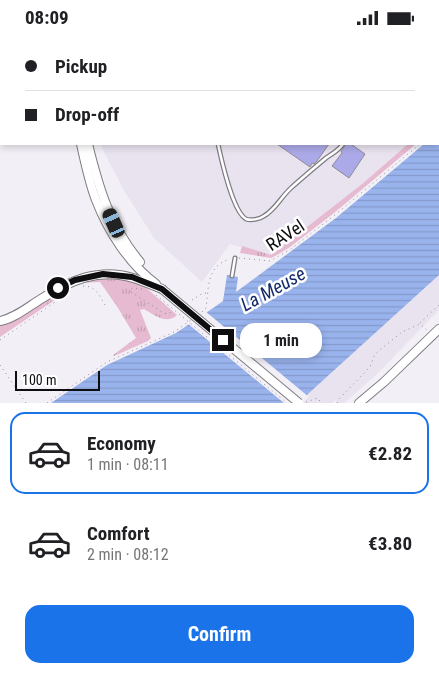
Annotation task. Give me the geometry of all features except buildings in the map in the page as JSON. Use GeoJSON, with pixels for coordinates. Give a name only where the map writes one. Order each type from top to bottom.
{"type":"FeatureCollection","features":[{"type":"Feature","properties":{"kind":"main road"},"geometry":{"type":"LineString","coordinates":[[81,145],[95,199],[105,221],[128,255],[144,274],[299,403]]}},
{"type":"Feature","properties":{"kind":"main road"},"geometry":{"type":"LineString","coordinates":[[88,145],[103,199],[114,223],[125,242],[162,289]]}},
{"type":"Feature","properties":{"kind":"main road"},"geometry":{"type":"LineString","coordinates":[[0,321],[20,313],[67,283],[90,276],[103,274],[130,277],[162,289]]}},
{"type":"Feature","properties":{"kind":"main road"},"geometry":{"type":"LineString","coordinates":[[359,403],[384,382],[439,329]]}},
{"type":"Feature","properties":{"kind":"main road"},"geometry":{"type":"LineString","coordinates":[[432,336],[439,343]]}},
{"type":"Feature","properties":{"kind":"lane"},"geometry":{"type":"LineString","coordinates":[[218,145],[231,193],[236,205],[246,219],[258,219],[271,211],[286,192],[339,150],[342,145]]}},
{"type":"Feature","properties":{"kind":"lane"},"geometry":{"type":"LineString","coordinates":[[232,276],[235,257]]}},
{"type":"Feature","properties":{"kind":"path","name":"RAVel"},"geometry":{"type":"LineString","coordinates":[[235,257],[270,261],[291,249],[419,145]]}},
{"type":"Feature","properties":{"kind":"path"},"geometry":{"type":"LineString","coordinates":[[198,315],[206,309],[211,276],[215,268],[221,261],[235,257]]}},
{"type":"Feature","properties":{"kind":"path"},"geometry":{"type":"LineString","coordinates":[[79,286],[88,286],[94,289],[105,305]]}},
{"type":"Feature","properties":{"kind":"path"},"geometry":{"type":"LineString","coordinates":[[148,289],[133,287],[130,290],[162,312],[172,313]]}},
{"type":"Feature","properties":{"kind":"path"},"geometry":{"type":"LineString","coordinates":[[0,340],[75,289]]}},
{"type":"Feature","properties":{"kind":"path"},"geometry":{"type":"LineString","coordinates":[[192,300],[204,293],[208,293]]}},
{"type":"Feature","properties":{"kind":"path"},"geometry":{"type":"LineString","coordinates":[[156,295],[287,403]]}},
{"type":"Feature","properties":{"kind":"path"},"geometry":{"type":"LineString","coordinates":[[337,403],[370,367],[375,354],[402,332],[420,324],[439,305]]}},
{"type":"Feature","properties":{"kind":"path"},"geometry":{"type":"LineString","coordinates":[[47,403],[107,363],[174,332],[192,319]]}},
{"type":"Feature","properties":{"kind":"path"},"geometry":{"type":"LineString","coordinates":[[420,324],[432,336]]}},
{"type":"Feature","properties":{"kind":"path"},"geometry":{"type":"LineString","coordinates":[[0,365],[26,403]]}},
{"type":"Feature","properties":{"kind":"path"},"geometry":{"type":"LineString","coordinates":[[305,403],[318,397],[321,403]]}},
{"type":"Feature","properties":{"kind":"shaded area"},"geometry":{"type":"Polygon","coordinates":[[[101,145],[407,145],[362,184],[271,255],[230,244],[202,282],[154,238],[123,189],[101,145]]]}},
{"type":"Feature","properties":{"kind":"shaded area"},"geometry":{"type":"Polygon","coordinates":[[[439,275],[439,310],[377,374],[344,403],[338,403],[335,400],[333,403],[298,403],[439,275]]]}},
{"type":"Feature","properties":{"kind":"green space"},"geometry":{"type":"Polygon","coordinates":[[[407,145],[415,145],[334,213],[290,247],[271,258],[240,253],[242,246],[271,255],[362,184],[407,145]]]}},
{"type":"Feature","properties":{"kind":"green space"},"geometry":{"type":"Polygon","coordinates":[[[102,278],[126,280],[142,284],[177,315],[173,318],[165,319],[144,309],[140,310],[151,338],[114,356],[136,338],[100,282],[79,283],[102,278]]]}},
{"type":"Feature","properties":{"kind":"green space"},"geometry":{"type":"Polygon","coordinates":[[[69,286],[68,291],[0,337],[0,326],[19,319],[45,300],[69,286]]]}},
{"type":"Feature","properties":{"kind":"water","name":"La Meuse"},"geometry":{"type":"Polygon","coordinates":[[[423,145],[439,145],[439,275],[298,403],[51,403],[107,365],[176,333],[223,301],[227,275],[238,277],[236,292],[336,218],[423,145]]]}},
{"type":"Feature","properties":{"kind":"pier"},"geometry":{"type":"Polygon","coordinates":[[[205,311],[309,397],[302,403],[284,403],[187,323],[205,311]]]}},
{"type":"Feature","properties":{"kind":"route"},"geometry":{"type":"LineString","coordinates":[[58,288],[75,280],[103,274],[132,277],[162,289],[223,340]]}}]}
